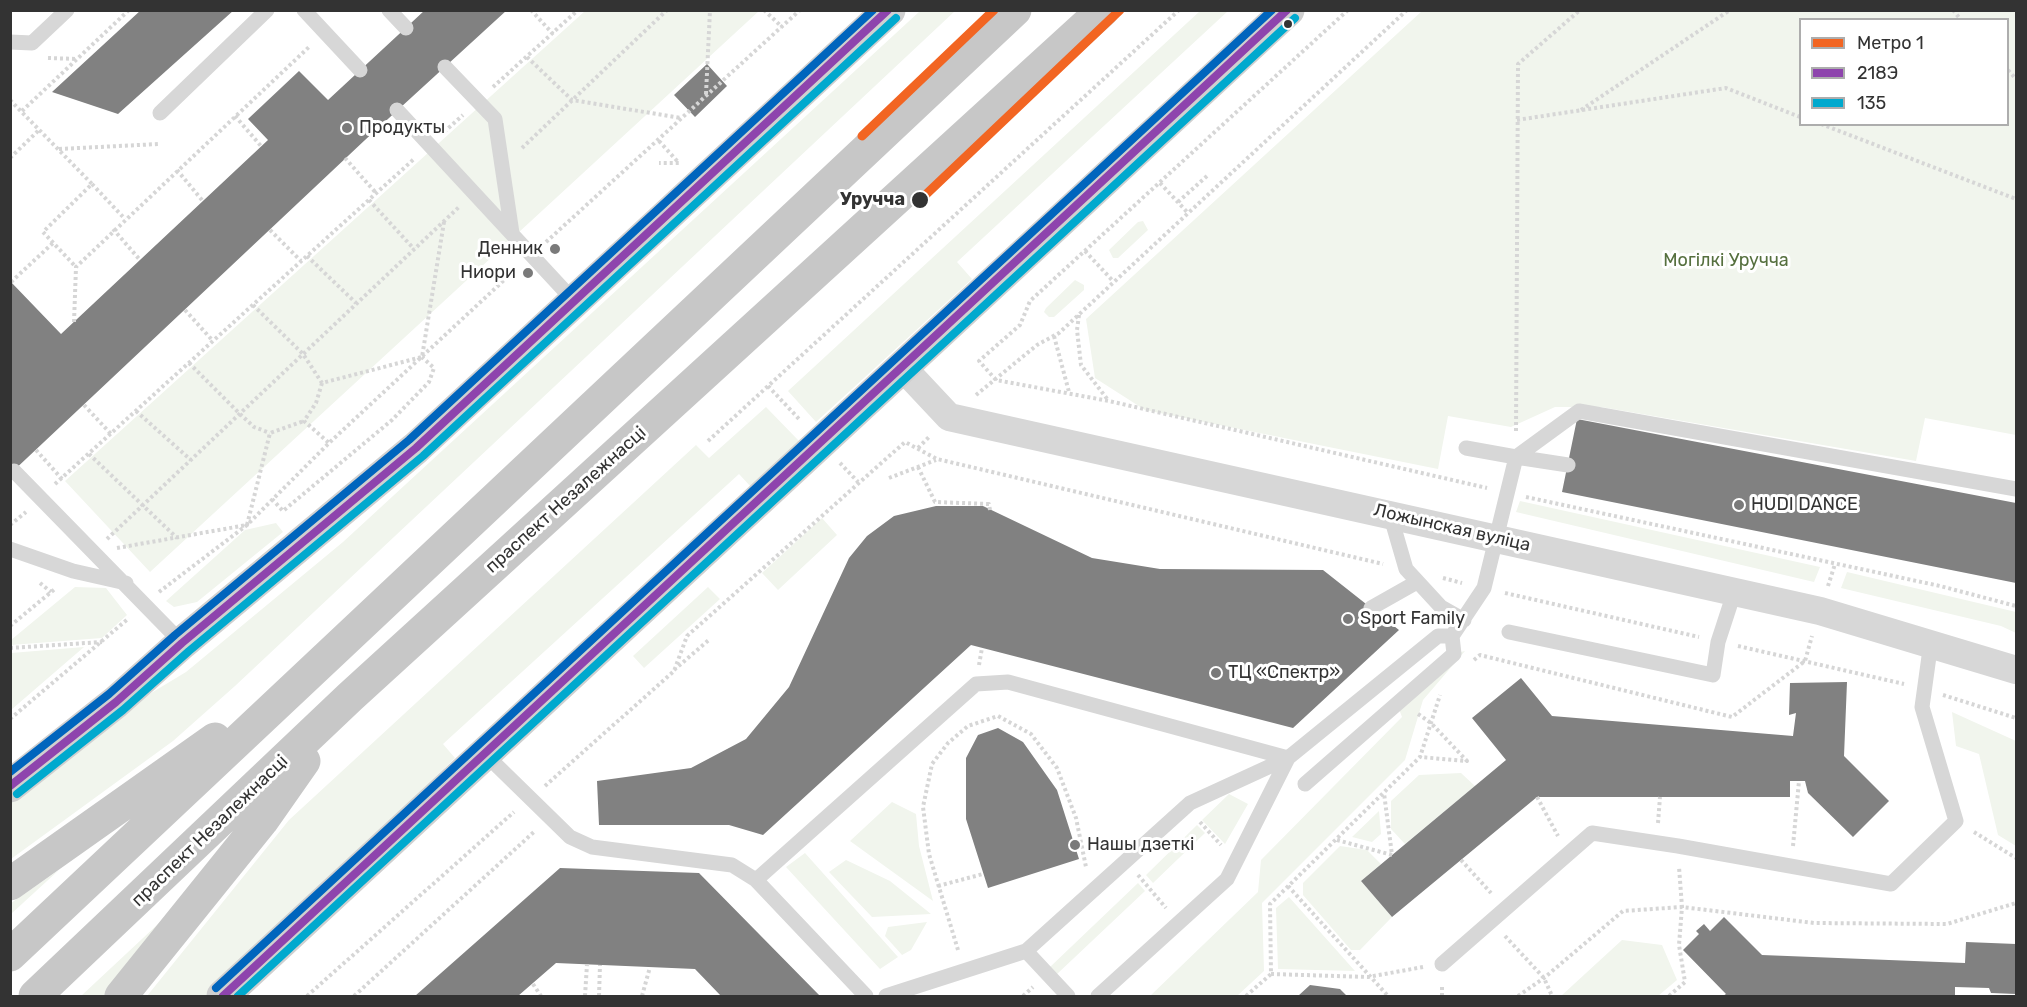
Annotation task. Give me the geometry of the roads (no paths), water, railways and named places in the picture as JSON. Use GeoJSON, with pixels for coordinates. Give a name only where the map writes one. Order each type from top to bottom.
{"type":"FeatureCollection","features":[{"type":"Feature","properties":{"kind":"highway"},"geometry":{"type":"LineString","coordinates":[[10,955],[1015,10]]}},
{"type":"Feature","properties":{"kind":"highway","name":"праспект Незалежнасці"},"geometry":{"type":"LineString","coordinates":[[35,996],[350,697],[1103,10]]}},
{"type":"Feature","properties":{"kind":"highway"},"geometry":{"type":"LineString","coordinates":[[10,884],[324,661]]}},
{"type":"Feature","properties":{"kind":"highway"},"geometry":{"type":"LineString","coordinates":[[121,996],[262,821],[350,697]]}},
{"type":"Feature","properties":{"kind":"main road"},"geometry":{"type":"LineString","coordinates":[[10,786],[116,702],[182,643],[416,448],[889,10]]}},
{"type":"Feature","properties":{"kind":"main road"},"geometry":{"type":"LineString","coordinates":[[223,996],[1288,10]]}},
{"type":"Feature","properties":{"kind":"street","name":"Ложынская вуліца"},"geometry":{"type":"LineString","coordinates":[[903,368],[949,417],[1820,611],[1931,642],[2016,670]]}},
{"type":"Feature","properties":{"kind":"lane"},"geometry":{"type":"LineString","coordinates":[[10,42],[32,43],[67,10]]}},
{"type":"Feature","properties":{"kind":"lane"},"geometry":{"type":"LineString","coordinates":[[160,113],[267,10]]}},
{"type":"Feature","properties":{"kind":"lane"},"geometry":{"type":"LineString","coordinates":[[304,10],[360,70]]}},
{"type":"Feature","properties":{"kind":"lane"},"geometry":{"type":"LineString","coordinates":[[389,10],[406,28]]}},
{"type":"Feature","properties":{"kind":"lane"},"geometry":{"type":"LineString","coordinates":[[445,67],[495,119],[512,233]]}},
{"type":"Feature","properties":{"kind":"lane"},"geometry":{"type":"LineString","coordinates":[[397,110],[574,301]]}},
{"type":"Feature","properties":{"kind":"lane"},"geometry":{"type":"LineString","coordinates":[[886,996],[1026,951],[1186,807],[1288,758],[1464,620],[1484,588],[1516,457],[1579,411],[2016,489]]}},
{"type":"Feature","properties":{"kind":"lane"},"geometry":{"type":"LineString","coordinates":[[1467,448],[1568,465]]}},
{"type":"Feature","properties":{"kind":"lane"},"geometry":{"type":"LineString","coordinates":[[14,471],[146,602],[182,643]]}},
{"type":"Feature","properties":{"kind":"lane"},"geometry":{"type":"LineString","coordinates":[[1390,514],[1406,570],[1441,607],[1464,620]]}},
{"type":"Feature","properties":{"kind":"lane"},"geometry":{"type":"LineString","coordinates":[[10,549],[74,571],[126,583]]}},
{"type":"Feature","properties":{"kind":"lane"},"geometry":{"type":"LineString","coordinates":[[1371,608],[1417,582]]}},
{"type":"Feature","properties":{"kind":"lane"},"geometry":{"type":"LineString","coordinates":[[1509,632],[1713,675],[1718,642],[1734,593]]}},
{"type":"Feature","properties":{"kind":"lane"},"geometry":{"type":"LineString","coordinates":[[1305,784],[1454,654],[1445,636]]}},
{"type":"Feature","properties":{"kind":"lane"},"geometry":{"type":"LineString","coordinates":[[1442,964],[1592,833],[1891,884],[1956,821],[1922,707],[1931,642]]}},
{"type":"Feature","properties":{"kind":"lane"},"geometry":{"type":"LineString","coordinates":[[756,880],[976,684],[1008,682],[1288,758]]}},
{"type":"Feature","properties":{"kind":"lane"},"geometry":{"type":"LineString","coordinates":[[484,754],[570,837],[592,847],[732,864],[756,880],[866,996]]}},
{"type":"Feature","properties":{"kind":"lane"},"geometry":{"type":"LineString","coordinates":[[1098,996],[1227,879],[1288,758]]}},
{"type":"Feature","properties":{"kind":"lane"},"geometry":{"type":"LineString","coordinates":[[1026,951],[1068,996]]}},
{"type":"Feature","properties":{"kind":"metro line","name":"1"},"geometry":{"type":"LineString","coordinates":[[862,136],[994,10]]}},
{"type":"Feature","properties":{"kind":"metro line","name":"1"},"geometry":{"type":"LineString","coordinates":[[918,202],[1120,10]]}},
{"type":"Feature","properties":{"kind":"place","name":"Продукты"},"geometry":{"type":"Point","coordinates":[347,128]}},
{"type":"Feature","properties":{"kind":"place","name":"Уручча"},"geometry":{"type":"Point","coordinates":[920,200]}},
{"type":"Feature","properties":{"kind":"place","name":"Денник"},"geometry":{"type":"Point","coordinates":[555,249]}},
{"type":"Feature","properties":{"kind":"place","name":"Ниори"},"geometry":{"type":"Point","coordinates":[528,273]}},
{"type":"Feature","properties":{"kind":"place","name":"HUDI DANCE"},"geometry":{"type":"Point","coordinates":[1739,505]}},
{"type":"Feature","properties":{"kind":"place","name":"Sport Family"},"geometry":{"type":"Point","coordinates":[1348,619]}},
{"type":"Feature","properties":{"kind":"place","name":"ТЦ «Спектр»"},"geometry":{"type":"Point","coordinates":[1216,673]}},
{"type":"Feature","properties":{"kind":"place","name":"Нашы дзеткі"},"geometry":{"type":"Point","coordinates":[1075,845]}},
{"type":"Feature","properties":{"kind":"park label","name":"Могілкі Уручча"},"geometry":{"type":"Point","coordinates":[1726,261]}}]}
